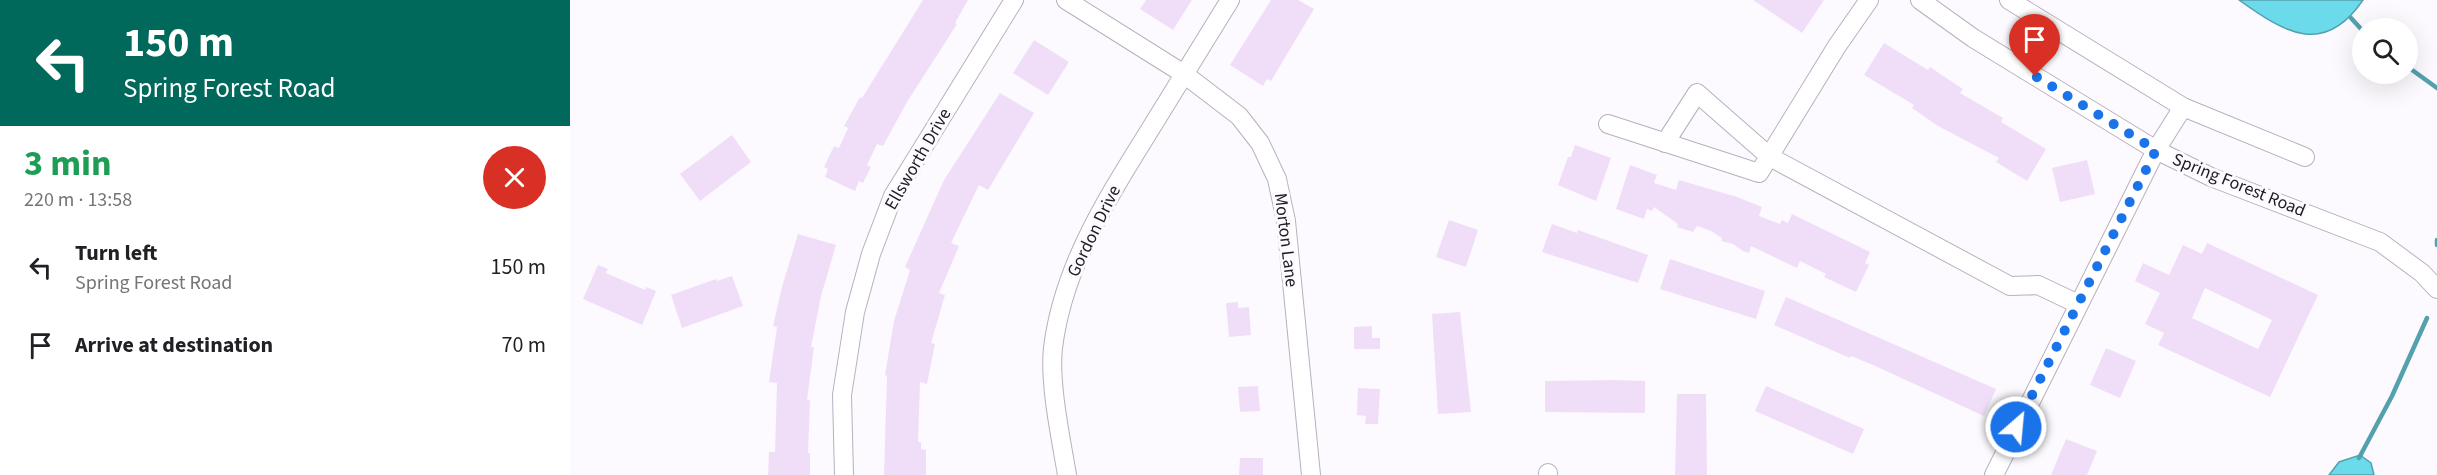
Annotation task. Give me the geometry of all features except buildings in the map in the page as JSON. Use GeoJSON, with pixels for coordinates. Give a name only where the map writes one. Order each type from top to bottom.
{"type":"FeatureCollection","features":[{"type":"Feature","properties":{"kind":"street","name":"Ellsworth Drive"},"geometry":{"type":"LineString","coordinates":[[844,475],[842,395],[855,312],[871,254],[893,196],[1014,0]]}},
{"type":"Feature","properties":{"kind":"street","name":"Morton Lane"},"geometry":{"type":"LineString","coordinates":[[1066,0],[1184,74],[1239,116],[1260,143],[1277,179],[1286,221],[1311,475]]}},
{"type":"Feature","properties":{"kind":"street","name":"Gordon Drive"},"geometry":{"type":"LineString","coordinates":[[1067,475],[1055,395],[1053,350],[1062,304],[1074,265],[1100,211],[1230,0]]}},
{"type":"Feature","properties":{"kind":"street"},"geometry":{"type":"LineString","coordinates":[[1608,124],[1760,173],[1869,0]]}},
{"type":"Feature","properties":{"kind":"street","name":"Spring Forest Road"},"geometry":{"type":"LineString","coordinates":[[1920,0],[1973,38],[2156,150],[2211,177],[2380,242],[2422,273],[2437,289]]}},
{"type":"Feature","properties":{"kind":"street"},"geometry":{"type":"LineString","coordinates":[[2009,0],[2183,107],[2305,157]]}},
{"type":"Feature","properties":{"kind":"street"},"geometry":{"type":"LineString","coordinates":[[1665,143],[1697,93],[1770,157],[2010,286],[2038,285],[2078,304]]}},
{"type":"Feature","properties":{"kind":"street"},"geometry":{"type":"LineString","coordinates":[[1994,475],[2156,150],[2183,107]]}},
{"type":"Feature","properties":{"kind":"water"},"geometry":{"type":"Polygon","coordinates":[[[2239,0],[2363,0],[2348,18],[2334,29],[2319,34],[2304,34],[2288,30],[2272,22],[2239,0]]]}},
{"type":"Feature","properties":{"kind":"water"},"geometry":{"type":"Polygon","coordinates":[[[2360,455],[2371,463],[2374,475],[2329,475],[2339,462],[2360,455]]]}},
{"type":"Feature","properties":{"kind":"waterway"},"geometry":{"type":"LineString","coordinates":[[2418,74],[2437,88]]}},
{"type":"Feature","properties":{"kind":"waterway"},"geometry":{"type":"LineString","coordinates":[[2437,240],[2437,245]]}},
{"type":"Feature","properties":{"kind":"waterway"},"geometry":{"type":"LineString","coordinates":[[2359,458],[2392,396],[2427,318]]}},
{"type":"Feature","properties":{"kind":"route"},"geometry":{"type":"LineString","coordinates":[[2016,427],[2156,150],[2035,76]]}}]}
